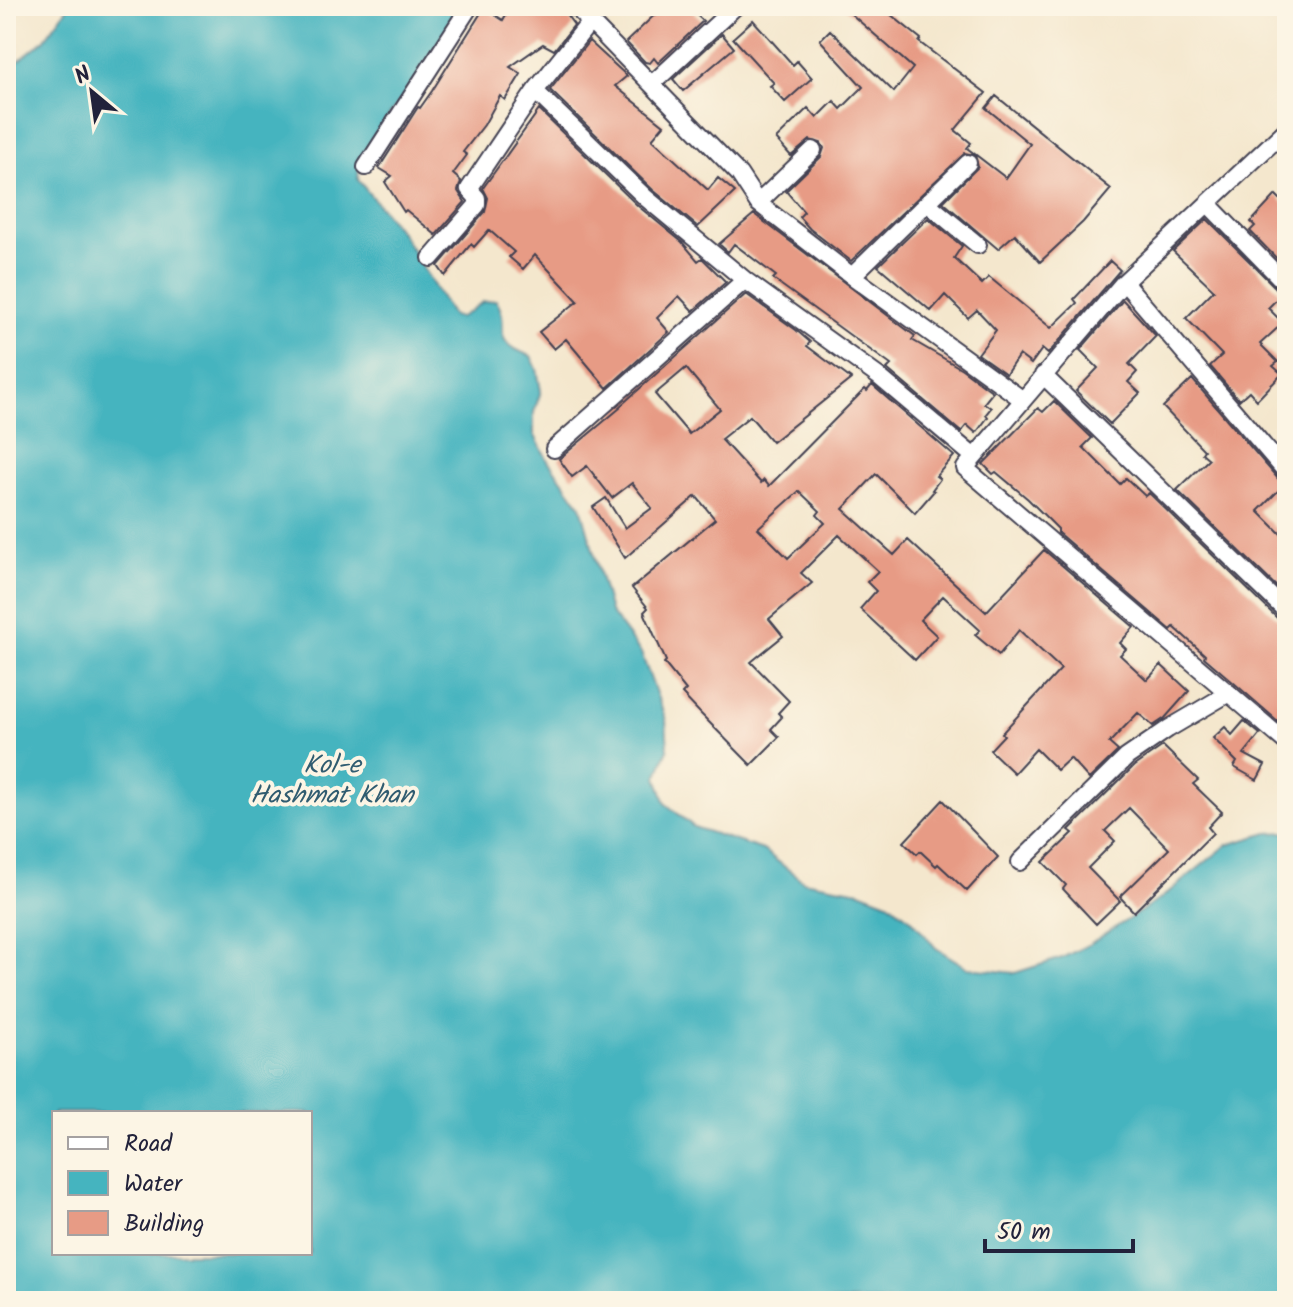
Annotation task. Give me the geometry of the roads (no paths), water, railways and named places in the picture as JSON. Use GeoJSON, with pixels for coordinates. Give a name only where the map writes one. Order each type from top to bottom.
{"type":"FeatureCollection","features":[{"type":"Feature","properties":{"kind":"street"},"geometry":{"type":"LineString","coordinates":[[366,167],[470,6]]}},
{"type":"Feature","properties":{"kind":"street"},"geometry":{"type":"LineString","coordinates":[[575,6],[739,174],[758,203],[852,276],[1023,400]]}},
{"type":"Feature","properties":{"kind":"street"},"geometry":{"type":"LineString","coordinates":[[652,84],[736,6]]}},
{"type":"Feature","properties":{"kind":"street"},"geometry":{"type":"LineString","coordinates":[[431,258],[477,205],[477,198],[469,189],[535,91],[590,22]]}},
{"type":"Feature","properties":{"kind":"street"},"geometry":{"type":"LineString","coordinates":[[535,91],[646,198],[745,280],[878,376],[973,456]]}},
{"type":"Feature","properties":{"kind":"street"},"geometry":{"type":"LineString","coordinates":[[1287,129],[1124,282],[965,468],[1287,743]]}},
{"type":"Feature","properties":{"kind":"street"},"geometry":{"type":"LineString","coordinates":[[758,203],[813,150]]}},
{"type":"Feature","properties":{"kind":"street"},"geometry":{"type":"LineString","coordinates":[[852,276],[968,163]]}},
{"type":"Feature","properties":{"kind":"street"},"geometry":{"type":"LineString","coordinates":[[927,203],[978,245]]}},
{"type":"Feature","properties":{"kind":"street"},"geometry":{"type":"LineString","coordinates":[[1208,204],[1287,285]]}},
{"type":"Feature","properties":{"kind":"street"},"geometry":{"type":"LineString","coordinates":[[554,449],[745,280]]}},
{"type":"Feature","properties":{"kind":"street"},"geometry":{"type":"LineString","coordinates":[[1124,282],[1287,473]]}},
{"type":"Feature","properties":{"kind":"street"},"geometry":{"type":"LineString","coordinates":[[1043,375],[1287,612]]}},
{"type":"Feature","properties":{"kind":"street"},"geometry":{"type":"LineString","coordinates":[[1020,862],[1127,757],[1229,693]]}},
{"type":"Feature","properties":{"kind":"water","name":"Kol-e Hashmat Khan"},"geometry":{"type":"Polygon","coordinates":[[[69,6],[463,6],[451,37],[390,114],[359,165],[358,180],[403,235],[452,316],[459,318],[483,302],[496,300],[501,310],[504,338],[517,350],[531,356],[541,391],[534,412],[534,434],[547,459],[581,506],[610,612],[641,653],[666,720],[668,749],[657,777],[666,804],[694,827],[763,850],[803,881],[860,891],[888,902],[911,919],[936,948],[968,968],[1015,973],[1062,958],[1088,945],[1160,899],[1227,845],[1268,833],[1287,832],[1287,1301],[6,1301],[6,71],[44,40],[69,6]]]}}]}
